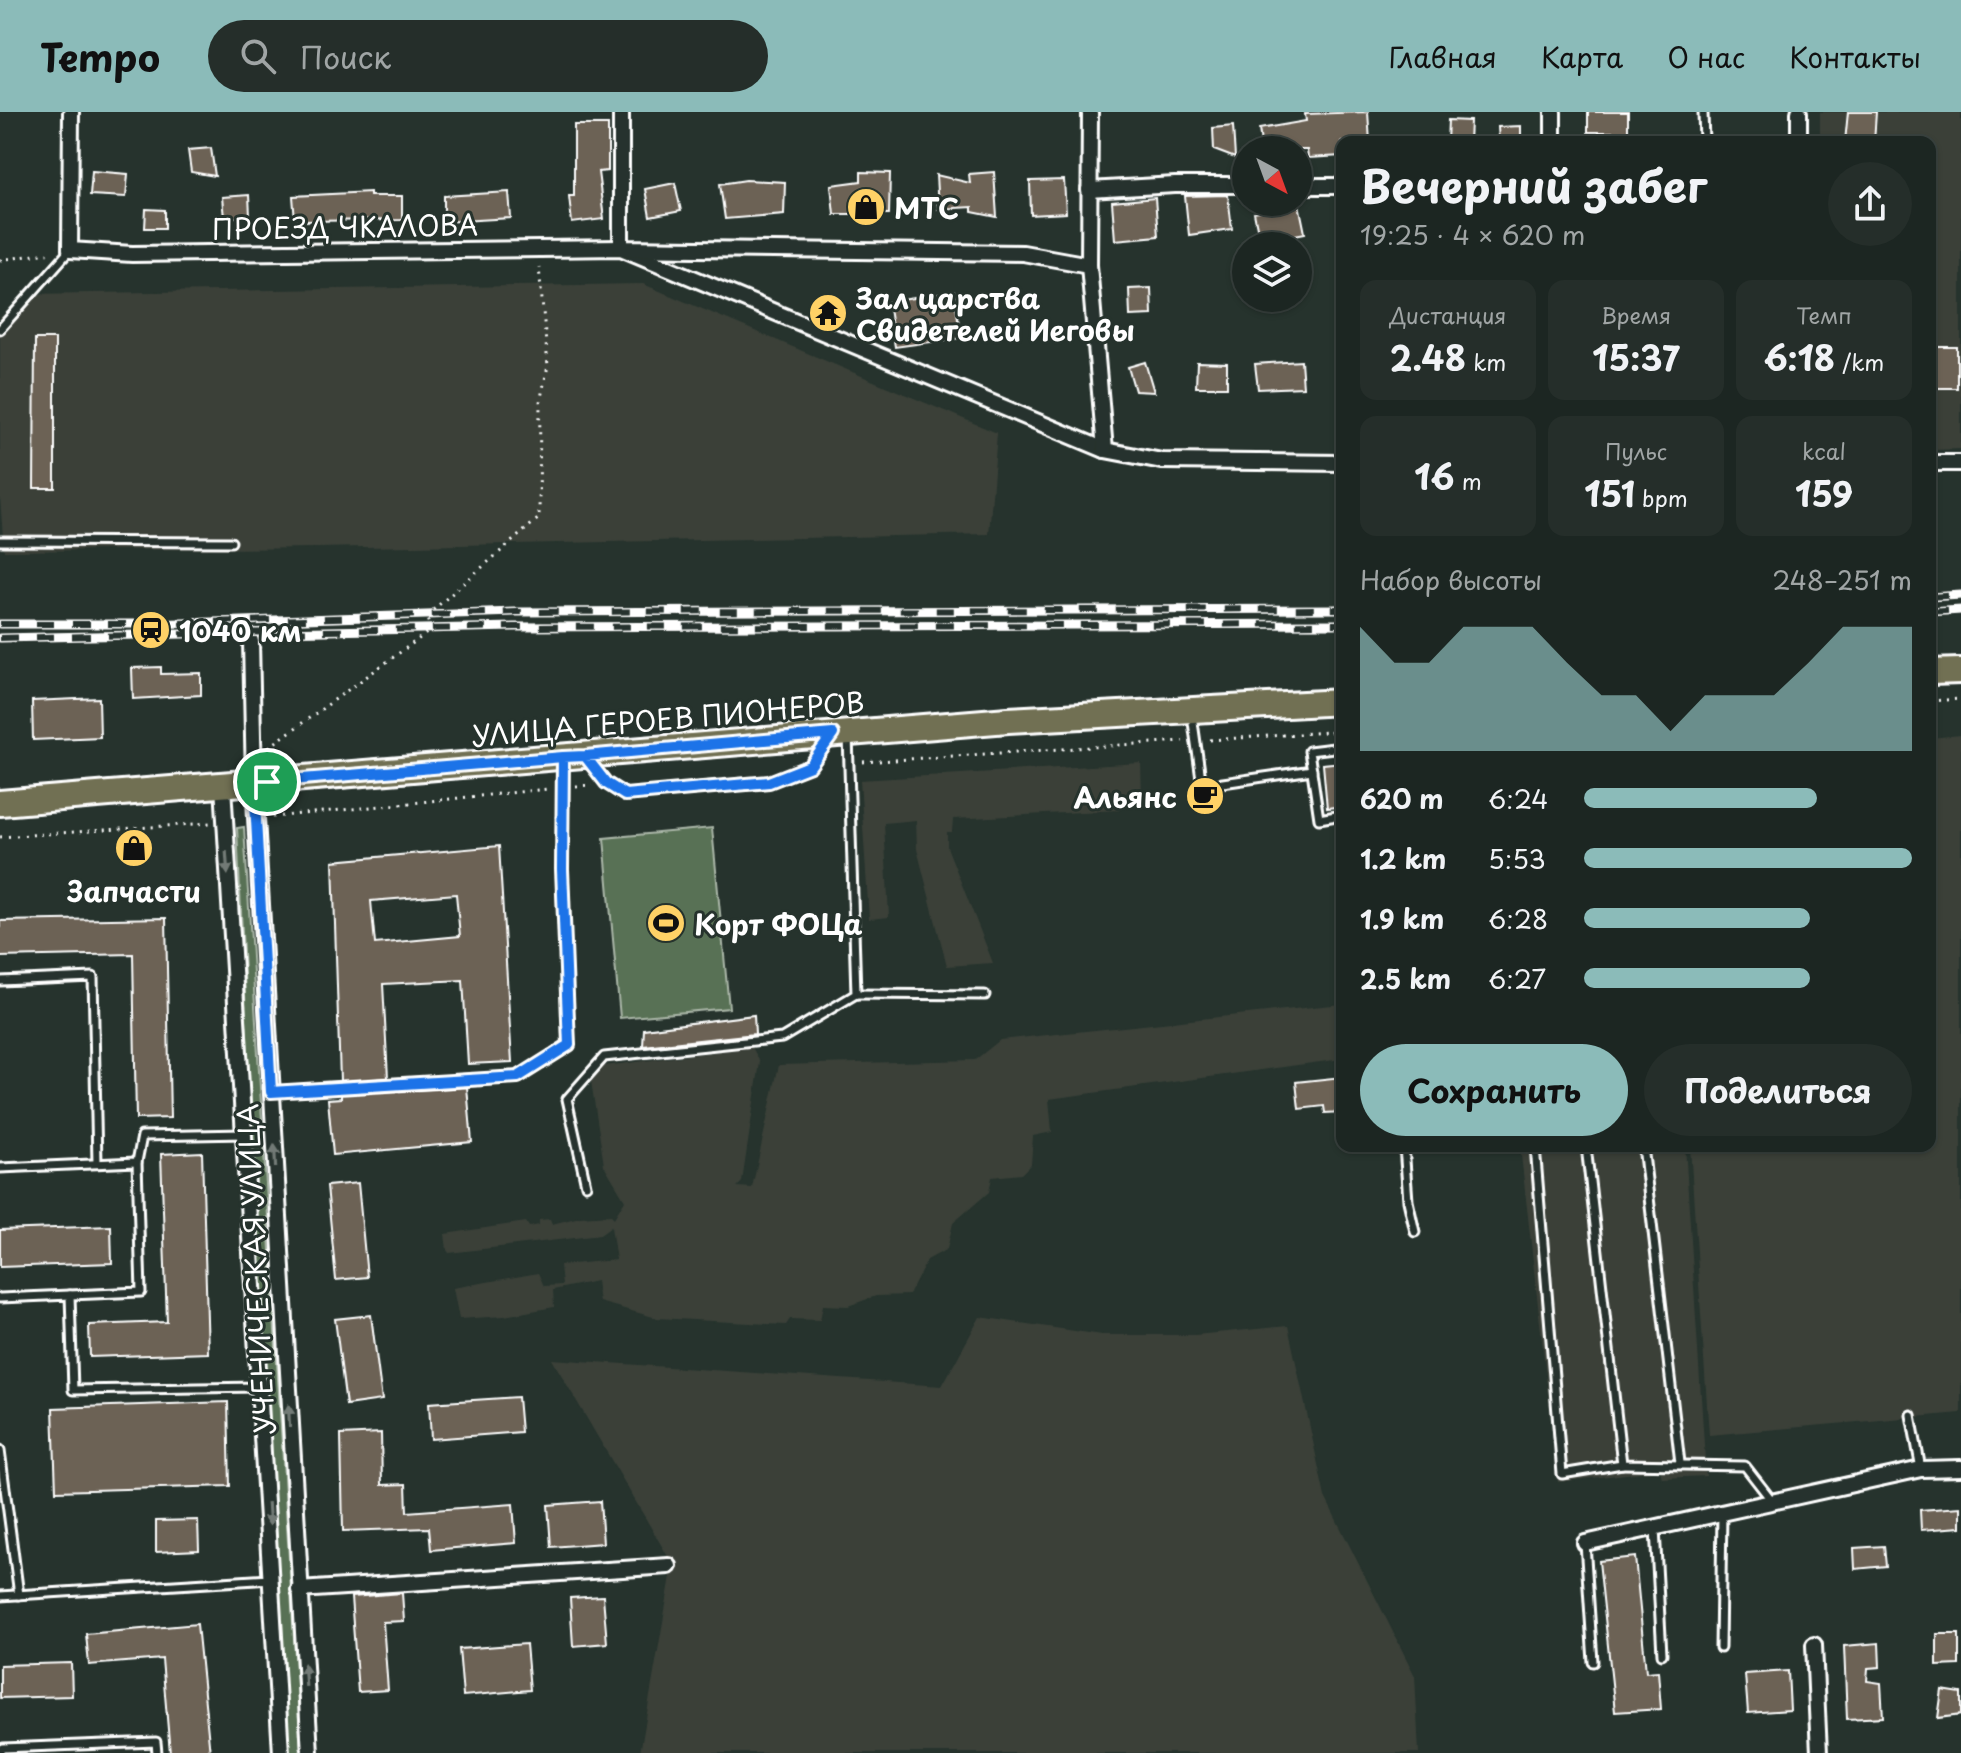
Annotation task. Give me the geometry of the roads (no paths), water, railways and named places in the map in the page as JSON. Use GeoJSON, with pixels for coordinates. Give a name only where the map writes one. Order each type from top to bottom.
{"type":"FeatureCollection","features":[{"type":"Feature","properties":{"kind":"main road"},"geometry":{"type":"LineString","coordinates":[[1936,672],[1961,671]]}},
{"type":"Feature","properties":{"kind":"main road","name":"УЛИЦА ГЕРОЕВ ПИОНЕРОВ"},"geometry":{"type":"LineString","coordinates":[[0,803],[840,734],[1191,709],[1336,702]]}},
{"type":"Feature","properties":{"kind":"street"},"geometry":{"type":"LineString","coordinates":[[70,250],[71,112]]}},
{"type":"Feature","properties":{"kind":"street"},"geometry":{"type":"LineString","coordinates":[[621,112],[621,248]]}},
{"type":"Feature","properties":{"kind":"street"},"geometry":{"type":"LineString","coordinates":[[1090,112],[1089,265],[1105,450],[1162,461],[1336,463]]}},
{"type":"Feature","properties":{"kind":"street"},"geometry":{"type":"LineString","coordinates":[[1553,112],[1553,136]]}},
{"type":"Feature","properties":{"kind":"street"},"geometry":{"type":"LineString","coordinates":[[1799,112],[1799,136]]}},
{"type":"Feature","properties":{"kind":"street"},"geometry":{"type":"LineString","coordinates":[[1089,190],[1232,185]]}},
{"type":"Feature","properties":{"kind":"street"},"geometry":{"type":"LineString","coordinates":[[1312,186],[1336,186]]}},
{"type":"Feature","properties":{"kind":"street","name":"ПРОЕЗД ЧКАЛОВА"},"geometry":{"type":"LineString","coordinates":[[621,248],[1105,450]]}},
{"type":"Feature","properties":{"kind":"street","name":"ПРОЕЗД ЧКАЛОВА"},"geometry":{"type":"LineString","coordinates":[[70,250],[132,254],[621,248],[1023,253],[1089,265]]}},
{"type":"Feature","properties":{"kind":"street"},"geometry":{"type":"LineString","coordinates":[[1936,463],[1961,463]]}},
{"type":"Feature","properties":{"kind":"street","name":"УЧЕНИЧЕСКАЯ УЛИЦА"},"geometry":{"type":"LineString","coordinates":[[251,641],[260,782],[271,1092],[310,1753]]}},
{"type":"Feature","properties":{"kind":"street","name":"УЧЕНИЧЕСКАЯ УЛИЦА"},"geometry":{"type":"LineString","coordinates":[[223,786],[273,1579],[281,1753]]}},
{"type":"Feature","properties":{"kind":"street"},"geometry":{"type":"LineString","coordinates":[[1585,1543],[1921,1469],[1961,1468]]}},
{"type":"Feature","properties":{"kind":"street"},"geometry":{"type":"LineString","coordinates":[[299,1590],[669,1566]]}},
{"type":"Feature","properties":{"kind":"street"},"geometry":{"type":"LineString","coordinates":[[1814,1645],[1819,1753]]}},
{"type":"Feature","properties":{"kind":"lane"},"geometry":{"type":"LineString","coordinates":[[1703,112],[1704,136]]}},
{"type":"Feature","properties":{"kind":"lane"},"geometry":{"type":"LineString","coordinates":[[0,329],[70,250]]}},
{"type":"Feature","properties":{"kind":"lane"},"geometry":{"type":"LineString","coordinates":[[0,541],[231,542]]}},
{"type":"Feature","properties":{"kind":"lane"},"geometry":{"type":"LineString","coordinates":[[1191,709],[1202,786],[1312,770]]}},
{"type":"Feature","properties":{"kind":"lane"},"geometry":{"type":"LineString","coordinates":[[574,757],[625,795],[769,782],[810,766],[840,734]]}},
{"type":"Feature","properties":{"kind":"lane"},"geometry":{"type":"LineString","coordinates":[[840,734],[856,994]]}},
{"type":"Feature","properties":{"kind":"lane"},"geometry":{"type":"LineString","coordinates":[[1336,748],[1309,751],[1319,819],[1336,816]]}},
{"type":"Feature","properties":{"kind":"lane"},"geometry":{"type":"LineString","coordinates":[[271,1092],[518,1077],[569,1045],[562,869],[574,757]]}},
{"type":"Feature","properties":{"kind":"lane"},"geometry":{"type":"LineString","coordinates":[[0,981],[93,977],[97,1163]]}},
{"type":"Feature","properties":{"kind":"lane"},"geometry":{"type":"LineString","coordinates":[[586,1185],[567,1099],[604,1057],[782,1038],[856,994],[985,995]]}},
{"type":"Feature","properties":{"kind":"lane"},"geometry":{"type":"LineString","coordinates":[[0,1298],[141,1292],[137,1162],[142,1136],[245,1134]]}},
{"type":"Feature","properties":{"kind":"lane"},"geometry":{"type":"LineString","coordinates":[[1404,1152],[1408,1201],[1415,1232]]}},
{"type":"Feature","properties":{"kind":"lane"},"geometry":{"type":"LineString","coordinates":[[1535,1152],[1562,1474],[1622,1464],[1745,1466],[1773,1502]]}},
{"type":"Feature","properties":{"kind":"lane"},"geometry":{"type":"LineString","coordinates":[[1587,1152],[1622,1464]]}},
{"type":"Feature","properties":{"kind":"lane"},"geometry":{"type":"LineString","coordinates":[[1644,1152],[1680,1463]]}},
{"type":"Feature","properties":{"kind":"lane"},"geometry":{"type":"LineString","coordinates":[[0,1168],[137,1162]]}},
{"type":"Feature","properties":{"kind":"lane"},"geometry":{"type":"LineString","coordinates":[[70,1295],[73,1390],[261,1387]]}},
{"type":"Feature","properties":{"kind":"lane"},"geometry":{"type":"LineString","coordinates":[[1911,1415],[1921,1469]]}},
{"type":"Feature","properties":{"kind":"lane"},"geometry":{"type":"LineString","coordinates":[[0,1450],[19,1595]]}},
{"type":"Feature","properties":{"kind":"lane"},"geometry":{"type":"LineString","coordinates":[[1720,1648],[1722,1513]]}},
{"type":"Feature","properties":{"kind":"lane"},"geometry":{"type":"LineString","coordinates":[[1655,1528],[1662,1654]]}},
{"type":"Feature","properties":{"kind":"lane"},"geometry":{"type":"LineString","coordinates":[[1585,1543],[1593,1662]]}},
{"type":"Feature","properties":{"kind":"lane"},"geometry":{"type":"LineString","coordinates":[[0,1596],[273,1579]]}},
{"type":"Feature","properties":{"kind":"lane"},"geometry":{"type":"LineString","coordinates":[[0,1752],[3,1748],[156,1742],[157,1753]]}},
{"type":"Feature","properties":{"kind":"railway"},"geometry":{"type":"LineString","coordinates":[[1936,597],[1961,595]]}},
{"type":"Feature","properties":{"kind":"railway"},"geometry":{"type":"LineString","coordinates":[[0,624],[151,624],[516,612],[1336,609]]}},
{"type":"Feature","properties":{"kind":"railway"},"geometry":{"type":"LineString","coordinates":[[1936,612],[1961,610]]}},
{"type":"Feature","properties":{"kind":"railway"},"geometry":{"type":"LineString","coordinates":[[0,638],[515,627],[1336,624]]}},
{"type":"Feature","properties":{"kind":"place","name":"МТС"},"geometry":{"type":"Point","coordinates":[866,207]}},
{"type":"Feature","properties":{"kind":"place","name":"Зал царства Свидетелей Иеговы"},"geometry":{"type":"Point","coordinates":[828,313]}},
{"type":"Feature","properties":{"kind":"place","name":"1040 км"},"geometry":{"type":"Point","coordinates":[151,630]}},
{"type":"Feature","properties":{"kind":"place","name":"Альянс"},"geometry":{"type":"Point","coordinates":[1205,796]}},
{"type":"Feature","properties":{"kind":"place","name":"Запчасти"},"geometry":{"type":"Point","coordinates":[134,848]}},
{"type":"Feature","properties":{"kind":"place","name":"Корт ФОЦа"},"geometry":{"type":"Point","coordinates":[666,923]}}]}
